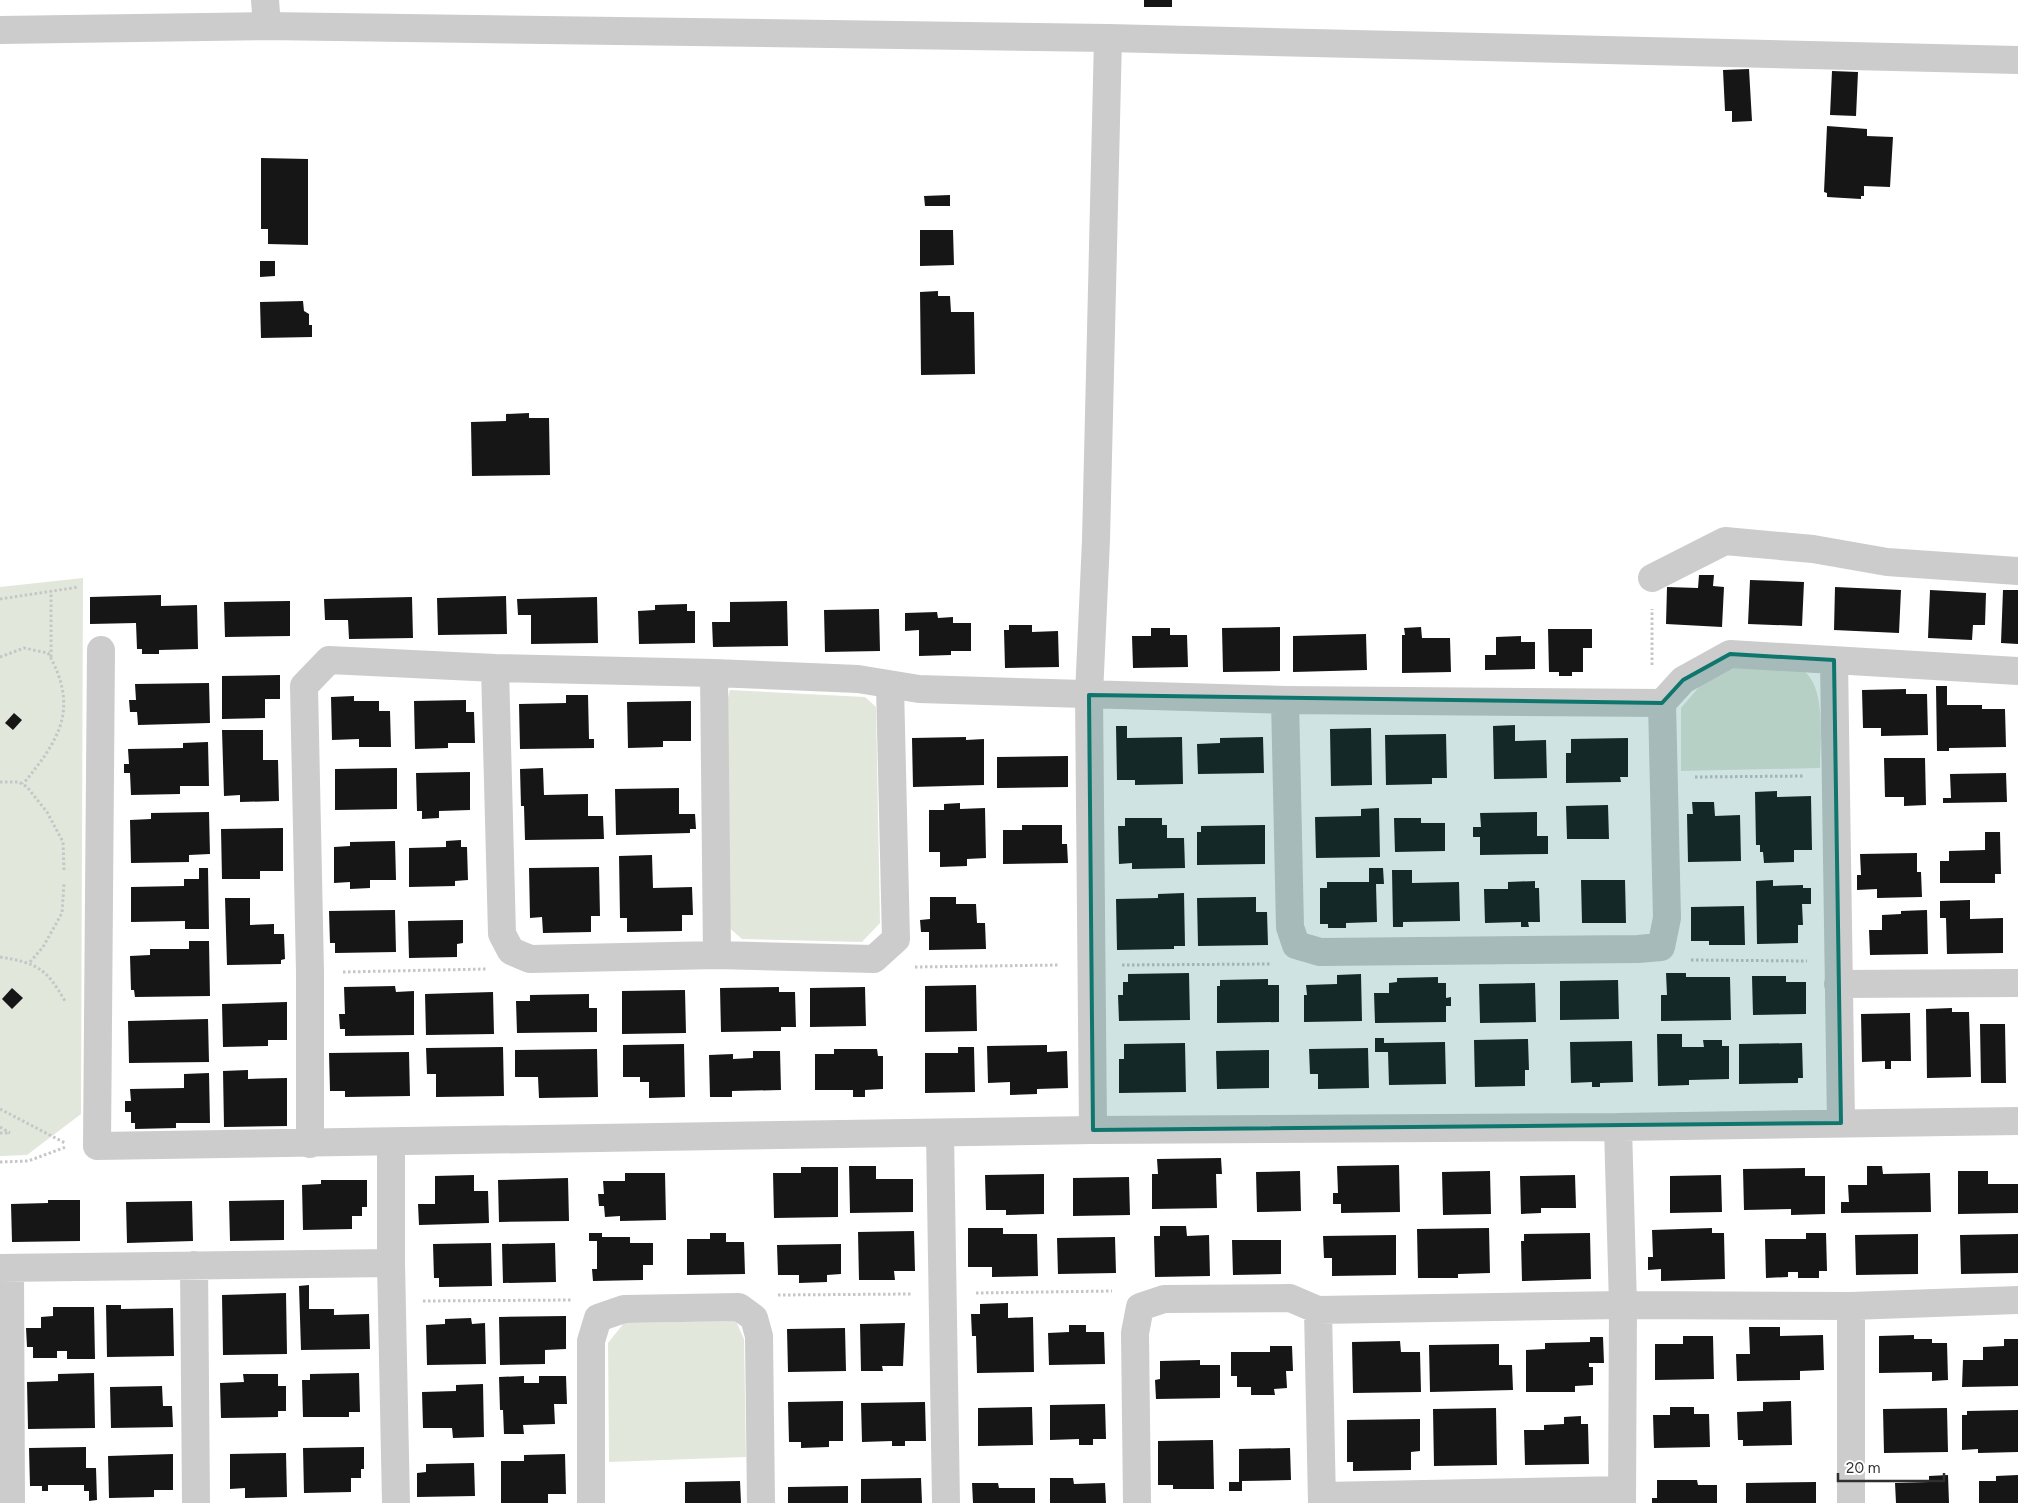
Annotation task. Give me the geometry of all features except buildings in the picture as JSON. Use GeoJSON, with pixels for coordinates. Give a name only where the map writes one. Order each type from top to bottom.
{"type":"FeatureCollection","features":[{"type":"Feature","properties":{"kind":"street"},"geometry":{"type":"LineString","coordinates":[[0,30],[266,13],[1108,38],[2018,60]]}},
{"type":"Feature","properties":{"kind":"street"},"geometry":{"type":"LineString","coordinates":[[1093,1130],[1090,694],[1108,38]]}},
{"type":"Feature","properties":{"kind":"street"},"geometry":{"type":"LineString","coordinates":[[1652,578],[1725,541],[1813,549],[1886,562],[2018,571]]}},
{"type":"Feature","properties":{"kind":"street"},"geometry":{"type":"LineString","coordinates":[[101,650],[97,1146],[940,1134],[1093,1130],[1618,1127],[2018,1121]]}},
{"type":"Feature","properties":{"kind":"street"},"geometry":{"type":"LineString","coordinates":[[1285,700],[1290,927],[1296,945],[1320,952],[1638,949],[1661,947],[1667,918],[1662,703],[1683,680],[1730,654],[2018,671]]}},
{"type":"Feature","properties":{"kind":"street"},"geometry":{"type":"LineString","coordinates":[[310,1144],[310,972],[304,686],[329,660],[495,668],[714,673],[858,679],[890,686],[919,689],[1285,700],[1662,703]]}},
{"type":"Feature","properties":{"kind":"street"},"geometry":{"type":"LineString","coordinates":[[1834,660],[1841,1123]]}},
{"type":"Feature","properties":{"kind":"street"},"geometry":{"type":"LineString","coordinates":[[495,668],[502,934],[511,951],[530,959],[717,956],[874,959],[896,939],[890,686]]}},
{"type":"Feature","properties":{"kind":"street"},"geometry":{"type":"LineString","coordinates":[[714,673],[717,956]]}},
{"type":"Feature","properties":{"kind":"street"},"geometry":{"type":"LineString","coordinates":[[1838,972],[2018,983]]}},
{"type":"Feature","properties":{"kind":"street"},"geometry":{"type":"LineString","coordinates":[[1318,1310],[1323,1499],[1621,1497],[1623,1305],[1618,1127]]}},
{"type":"Feature","properties":{"kind":"street"},"geometry":{"type":"LineString","coordinates":[[940,1134],[946,1503]]}},
{"type":"Feature","properties":{"kind":"street"},"geometry":{"type":"LineString","coordinates":[[391,1142],[391,1263],[396,1503]]}},
{"type":"Feature","properties":{"kind":"street"},"geometry":{"type":"LineString","coordinates":[[11,1503],[5,1268],[391,1263]]}},
{"type":"Feature","properties":{"kind":"street"},"geometry":{"type":"LineString","coordinates":[[194,1265],[196,1503]]}},
{"type":"Feature","properties":{"kind":"street"},"geometry":{"type":"LineString","coordinates":[[1136,1503],[1135,1333],[1140,1307],[1164,1299],[1290,1298],[1318,1310],[1623,1305],[1851,1306],[2018,1300]]}},
{"type":"Feature","properties":{"kind":"street"},"geometry":{"type":"LineString","coordinates":[[1850,1503],[1851,1306]]}},
{"type":"Feature","properties":{"kind":"street"},"geometry":{"type":"LineString","coordinates":[[591,1503],[591,1341],[598,1318],[624,1309],[739,1307],[754,1318],[759,1336],[761,1503]]}},
{"type":"Feature","properties":{"kind":"path"},"geometry":{"type":"LineString","coordinates":[[1652,578],[1652,684],[1662,703]]}},
{"type":"Feature","properties":{"kind":"path"},"geometry":{"type":"LineString","coordinates":[[0,599],[79,587]]}},
{"type":"Feature","properties":{"kind":"path"},"geometry":{"type":"LineString","coordinates":[[51,658],[52,591]]}},
{"type":"Feature","properties":{"kind":"path"},"geometry":{"type":"LineString","coordinates":[[0,658],[24,648],[48,653],[57,668],[64,695],[62,728],[45,758],[23,784]]}},
{"type":"Feature","properties":{"kind":"path"},"geometry":{"type":"LineString","coordinates":[[1664,777],[1835,776]]}},
{"type":"Feature","properties":{"kind":"path"},"geometry":{"type":"LineString","coordinates":[[0,782],[19,782],[23,784],[47,812],[63,842],[65,875],[62,913],[43,947],[30,962]]}},
{"type":"Feature","properties":{"kind":"path"},"geometry":{"type":"LineString","coordinates":[[885,948],[910,967],[1272,964],[1296,945]]}},
{"type":"Feature","properties":{"kind":"path"},"geometry":{"type":"LineString","coordinates":[[1661,947],[1682,960],[1838,972]]}},
{"type":"Feature","properties":{"kind":"path"},"geometry":{"type":"LineString","coordinates":[[310,972],[484,971],[511,951]]}},
{"type":"Feature","properties":{"kind":"path"},"geometry":{"type":"LineString","coordinates":[[0,957],[30,962],[52,979],[66,1003]]}},
{"type":"Feature","properties":{"kind":"path"},"geometry":{"type":"LineString","coordinates":[[0,1109],[48,1134]]}},
{"type":"Feature","properties":{"kind":"path"},"geometry":{"type":"LineString","coordinates":[[0,1128],[10,1133],[0,1133]]}},
{"type":"Feature","properties":{"kind":"path"},"geometry":{"type":"LineString","coordinates":[[0,1162],[28,1161],[45,1155],[70,1145],[70,1136]]}},
{"type":"Feature","properties":{"kind":"path"},"geometry":{"type":"LineString","coordinates":[[392,1301],[577,1300],[598,1318]]}},
{"type":"Feature","properties":{"kind":"highlighted area"},"geometry":{"type":"Polygon","coordinates":[[[1730,654],[1834,660],[1841,1123],[1093,1130],[1089,695],[1662,703],[1683,680],[1730,654]]]}},
{"type":"Feature","properties":{"kind":"shaded area"},"geometry":{"type":"Polygon","coordinates":[[[83,578],[81,1114],[27,1155],[0,1156],[0,587],[83,578]]]}},
{"type":"Feature","properties":{"kind":"shaded area"},"geometry":{"type":"Polygon","coordinates":[[[1736,667],[1793,667],[1808,674],[1818,698],[1820,713],[1820,768],[1681,771],[1681,708],[1704,681],[1736,667]]]}},
{"type":"Feature","properties":{"kind":"shaded area"},"geometry":{"type":"Polygon","coordinates":[[[730,690],[865,697],[876,707],[880,923],[862,942],[742,939],[727,926],[723,717],[730,690]]]}},
{"type":"Feature","properties":{"kind":"shaded area"},"geometry":{"type":"Polygon","coordinates":[[[736,1321],[744,1339],[746,1457],[609,1462],[608,1343],[624,1323],[736,1321]]]}}]}
